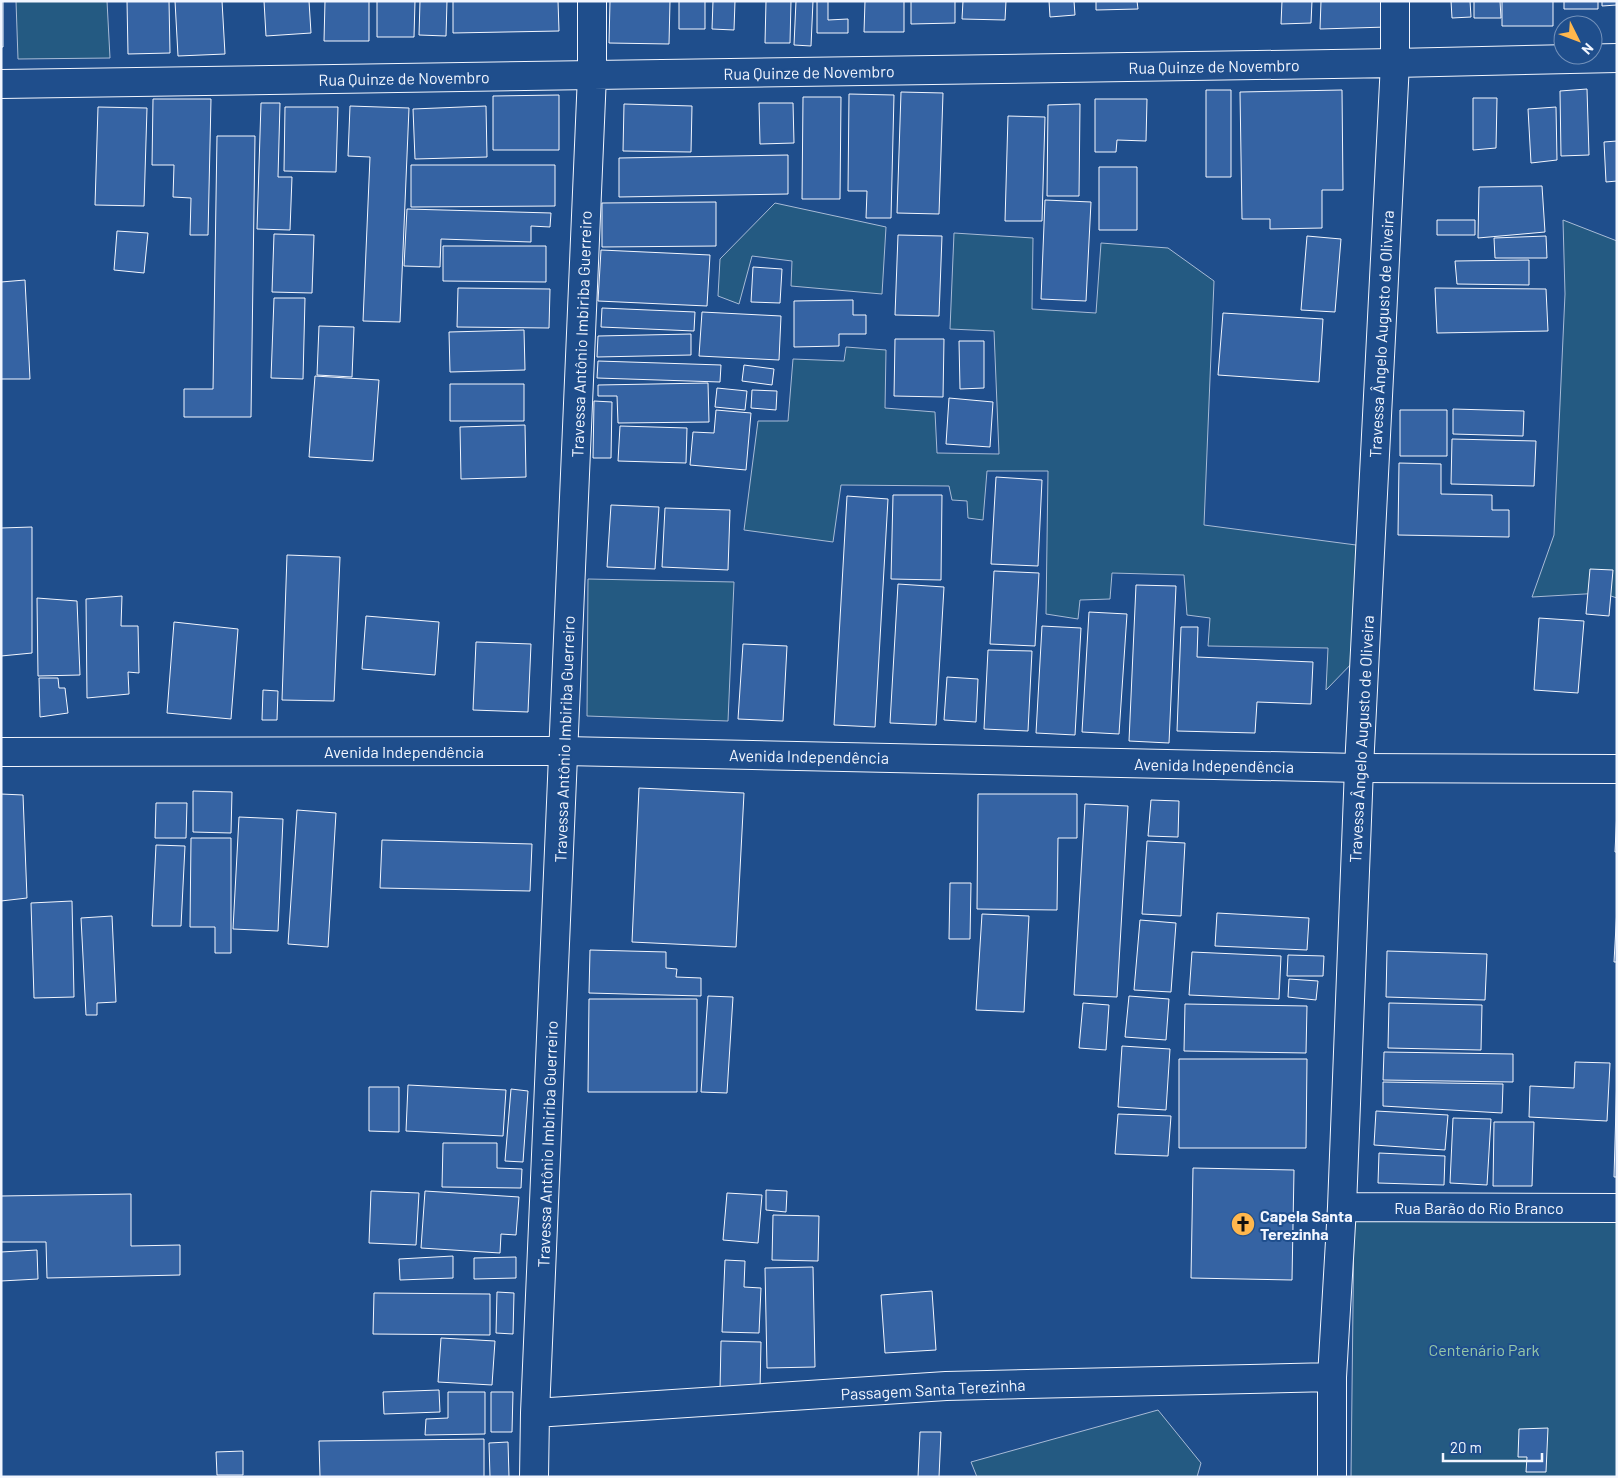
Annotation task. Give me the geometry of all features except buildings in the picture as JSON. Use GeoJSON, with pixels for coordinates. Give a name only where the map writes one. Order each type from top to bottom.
{"type":"FeatureCollection","features":[{"type":"Feature","properties":{"kind":"street","name":"Travessa Antônio Imbiriba Guerreiro"},"geometry":{"type":"LineString","coordinates":[[534,1477],[535,1413],[592,75],[592,1]]}},
{"type":"Feature","properties":{"kind":"street","name":"Travessa Ângelo Augusto de Oliveira"},"geometry":{"type":"LineString","coordinates":[[1332,1477],[1332,1377],[1342,1207],[1359,768],[1395,63],[1395,1]]}},
{"type":"Feature","properties":{"kind":"street","name":"Rua Quinze de Novembro"},"geometry":{"type":"LineString","coordinates":[[1,84],[1617,58]]}},
{"type":"Feature","properties":{"kind":"street","name":"Avenida Independência"},"geometry":{"type":"LineString","coordinates":[[1,752],[564,751],[1359,768],[1617,769]]}},
{"type":"Feature","properties":{"kind":"street","name":"Rua Barão do Rio Branco"},"geometry":{"type":"LineString","coordinates":[[1342,1207],[1617,1208]]}},
{"type":"Feature","properties":{"kind":"street","name":"Passagem Santa Terezinha"},"geometry":{"type":"LineString","coordinates":[[535,1413],[946,1386],[1332,1377]]}},
{"type":"Feature","properties":{"kind":"green space"},"geometry":{"type":"Polygon","coordinates":[[[16,1],[107,1],[110,58],[18,59],[16,1]]]}},
{"type":"Feature","properties":{"kind":"green space"},"geometry":{"type":"Polygon","coordinates":[[[775,203],[886,227],[882,294],[791,286],[792,261],[752,256],[739,304],[718,296],[720,259],[775,203]]]}},
{"type":"Feature","properties":{"kind":"green space"},"geometry":{"type":"Polygon","coordinates":[[[1563,220],[1617,241],[1617,598],[1602,593],[1532,597],[1554,535],[1565,294],[1563,220]]]}},
{"type":"Feature","properties":{"kind":"green space"},"geometry":{"type":"Polygon","coordinates":[[[954,233],[1033,238],[1032,309],[1096,313],[1101,243],[1168,248],[1214,281],[1204,525],[1356,545],[1358,657],[1326,690],[1328,648],[1208,646],[1210,618],[1187,615],[1184,575],[1112,573],[1110,599],[1080,600],[1078,619],[1046,614],[1048,471],[987,471],[983,520],[968,518],[967,501],[952,500],[949,486],[841,485],[833,542],[744,530],[758,421],[788,421],[793,359],[844,361],[846,347],[886,350],[885,408],[935,412],[937,453],[999,454],[994,331],[950,329],[954,233]]]}},
{"type":"Feature","properties":{"kind":"green space"},"geometry":{"type":"Polygon","coordinates":[[[588,579],[734,582],[728,721],[587,716],[588,579]]]}},
{"type":"Feature","properties":{"kind":"green space","name":"Centenário Park"},"geometry":{"type":"Polygon","coordinates":[[[1354,1220],[1617,1221],[1617,1477],[1351,1477],[1354,1220]]]}},
{"type":"Feature","properties":{"kind":"green space"},"geometry":{"type":"Polygon","coordinates":[[[1158,1410],[1201,1463],[1197,1477],[977,1477],[971,1462],[1158,1410]]]}},
{"type":"Feature","properties":{"kind":"place","name":"Capela Santa Terezinha"},"geometry":{"type":"Point","coordinates":[1243,1224]}}]}
